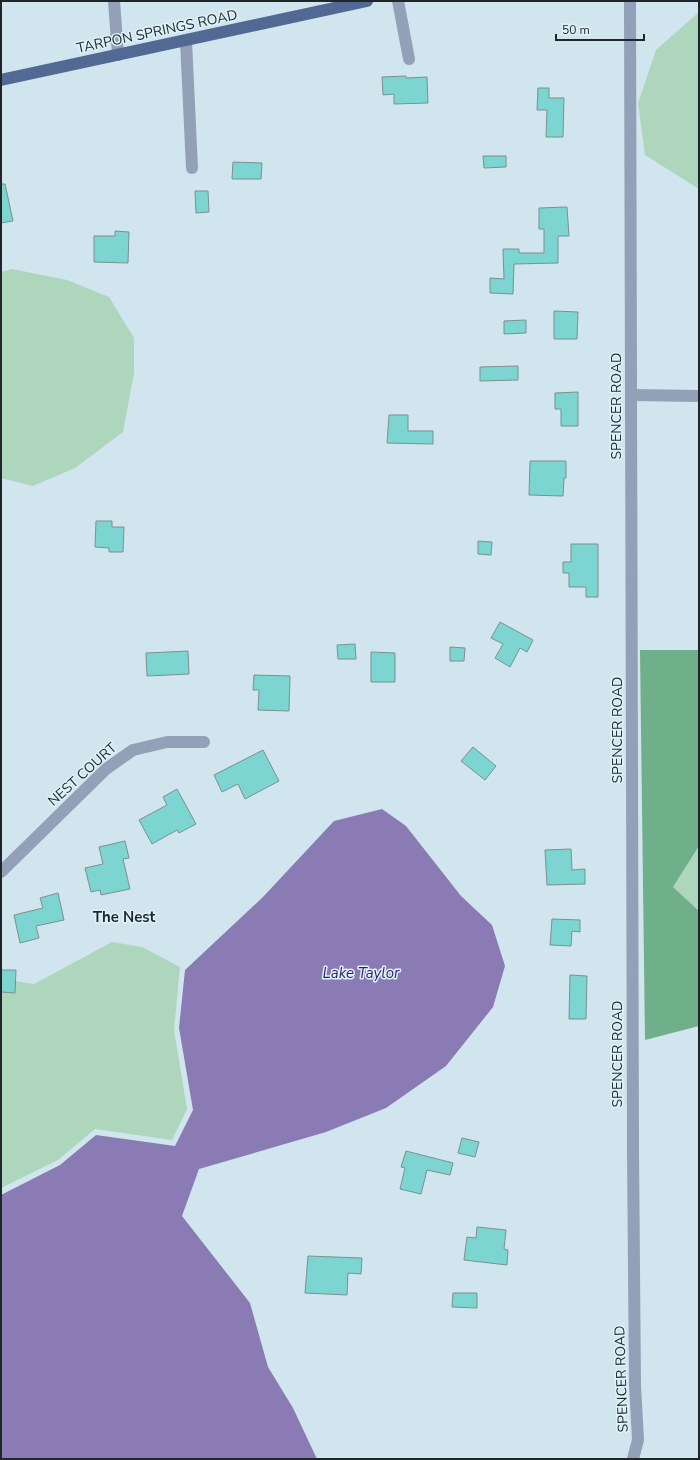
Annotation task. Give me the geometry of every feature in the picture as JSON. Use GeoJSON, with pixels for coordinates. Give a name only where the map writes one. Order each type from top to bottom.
{"type":"FeatureCollection","features":[{"type":"Feature","properties":{"kind":"main road","name":"TARPON SPRINGS ROAD"},"geometry":{"type":"LineString","coordinates":[[1,80],[118,54],[186,41],[333,5],[367,1]]}},
{"type":"Feature","properties":{"kind":"street"},"geometry":{"type":"LineString","coordinates":[[114,1],[118,54]]}},
{"type":"Feature","properties":{"kind":"street"},"geometry":{"type":"LineString","coordinates":[[398,1],[409,59]]}},
{"type":"Feature","properties":{"kind":"street","name":"SPENCER ROAD"},"geometry":{"type":"LineString","coordinates":[[630,1],[632,1151],[635,1385],[638,1440],[633,1459]]}},
{"type":"Feature","properties":{"kind":"street"},"geometry":{"type":"LineString","coordinates":[[186,41],[192,168]]}},
{"type":"Feature","properties":{"kind":"street"},"geometry":{"type":"LineString","coordinates":[[631,395],[699,396]]}},
{"type":"Feature","properties":{"kind":"street","name":"NEST COURT"},"geometry":{"type":"LineString","coordinates":[[1,872],[106,769],[133,750],[167,742],[204,742]]}},
{"type":"Feature","properties":{"kind":"green space"},"geometry":{"type":"Polygon","coordinates":[[[699,12],[699,189],[645,155],[638,103],[656,50],[699,12]]]}},
{"type":"Feature","properties":{"kind":"green space"},"geometry":{"type":"Polygon","coordinates":[[[12,269],[67,280],[109,297],[134,338],[134,373],[123,432],[75,468],[33,486],[1,478],[1,272],[12,269]]]}},
{"type":"Feature","properties":{"kind":"green space"},"geometry":{"type":"Polygon","coordinates":[[[640,650],[699,650],[699,846],[673,887],[699,911],[699,1026],[645,1040],[640,650]]]}},
{"type":"Feature","properties":{"kind":"green space"},"geometry":{"type":"Polygon","coordinates":[[[699,846],[699,911],[673,887],[699,846]]]}},
{"type":"Feature","properties":{"kind":"green space"},"geometry":{"type":"Polygon","coordinates":[[[112,942],[142,947],[180,967],[174,1030],[187,1109],[172,1140],[95,1129],[58,1160],[1,1188],[1,979],[34,984],[112,942]]]}},
{"type":"Feature","properties":{"kind":"water","name":"Lake Taylor"},"geometry":{"type":"Polygon","coordinates":[[[382,809],[406,826],[461,896],[492,925],[505,966],[493,1007],[446,1066],[386,1108],[326,1132],[199,1169],[182,1216],[250,1303],[268,1367],[293,1408],[317,1459],[1,1459],[1,1195],[60,1165],[96,1135],[175,1146],[193,1110],[179,1028],[185,970],[262,898],[334,821],[382,809]]]}},
{"type":"Feature","properties":{"kind":"building"},"geometry":{"type":"Polygon","coordinates":[[[406,76],[406,78],[427,77],[428,103],[394,104],[394,94],[383,95],[382,77],[406,76]]]}},
{"type":"Feature","properties":{"kind":"building"},"geometry":{"type":"Polygon","coordinates":[[[538,88],[549,88],[549,98],[564,98],[563,137],[546,137],[547,110],[537,110],[538,88]]]}},
{"type":"Feature","properties":{"kind":"building"},"geometry":{"type":"Polygon","coordinates":[[[483,156],[506,156],[506,167],[484,168],[483,156]]]}},
{"type":"Feature","properties":{"kind":"building"},"geometry":{"type":"Polygon","coordinates":[[[233,162],[262,163],[261,179],[232,179],[233,162]]]}},
{"type":"Feature","properties":{"kind":"building"},"geometry":{"type":"Polygon","coordinates":[[[1,184],[5,184],[13,221],[1,223],[1,184]]]}},
{"type":"Feature","properties":{"kind":"building"},"geometry":{"type":"Polygon","coordinates":[[[195,191],[208,191],[209,212],[196,213],[195,191]]]}},
{"type":"Feature","properties":{"kind":"building"},"geometry":{"type":"Polygon","coordinates":[[[567,207],[569,236],[558,236],[558,263],[514,264],[513,294],[490,293],[490,278],[504,279],[503,249],[519,249],[519,253],[544,253],[544,229],[539,229],[539,208],[567,207]]]}},
{"type":"Feature","properties":{"kind":"building"},"geometry":{"type":"Polygon","coordinates":[[[115,231],[129,232],[128,263],[94,262],[94,236],[115,236],[115,231]]]}},
{"type":"Feature","properties":{"kind":"building"},"geometry":{"type":"Polygon","coordinates":[[[554,311],[578,312],[577,339],[554,339],[554,311]]]}},
{"type":"Feature","properties":{"kind":"building"},"geometry":{"type":"Polygon","coordinates":[[[526,320],[526,333],[504,334],[504,321],[526,320]]]}},
{"type":"Feature","properties":{"kind":"building"},"geometry":{"type":"Polygon","coordinates":[[[518,366],[518,380],[480,381],[480,367],[518,366]]]}},
{"type":"Feature","properties":{"kind":"building"},"geometry":{"type":"Polygon","coordinates":[[[578,392],[578,426],[561,426],[561,409],[555,409],[555,393],[578,392]]]}},
{"type":"Feature","properties":{"kind":"building"},"geometry":{"type":"Polygon","coordinates":[[[389,415],[408,415],[408,431],[433,431],[433,444],[387,443],[389,415]]]}},
{"type":"Feature","properties":{"kind":"building"},"geometry":{"type":"Polygon","coordinates":[[[530,461],[566,461],[566,478],[564,478],[563,496],[529,495],[530,461]]]}},
{"type":"Feature","properties":{"kind":"building"},"geometry":{"type":"Polygon","coordinates":[[[96,521],[112,521],[112,527],[124,527],[123,552],[109,552],[109,548],[95,547],[96,521]]]}},
{"type":"Feature","properties":{"kind":"building"},"geometry":{"type":"Polygon","coordinates":[[[478,541],[492,542],[491,555],[478,554],[478,541]]]}},
{"type":"Feature","properties":{"kind":"building"},"geometry":{"type":"Polygon","coordinates":[[[571,544],[598,544],[598,597],[586,597],[586,587],[569,587],[569,573],[563,573],[563,562],[571,562],[571,544]]]}},
{"type":"Feature","properties":{"kind":"building"},"geometry":{"type":"Polygon","coordinates":[[[500,622],[533,640],[527,652],[520,648],[510,667],[495,658],[503,644],[491,638],[500,622]]]}},
{"type":"Feature","properties":{"kind":"building"},"geometry":{"type":"Polygon","coordinates":[[[355,644],[356,659],[338,659],[337,645],[355,644]]]}},
{"type":"Feature","properties":{"kind":"building"},"geometry":{"type":"Polygon","coordinates":[[[450,647],[465,648],[464,661],[450,661],[450,647]]]}},
{"type":"Feature","properties":{"kind":"building"},"geometry":{"type":"Polygon","coordinates":[[[188,651],[189,674],[147,676],[146,653],[188,651]]]}},
{"type":"Feature","properties":{"kind":"building"},"geometry":{"type":"Polygon","coordinates":[[[371,652],[395,653],[395,682],[371,682],[371,652]]]}},
{"type":"Feature","properties":{"kind":"building"},"geometry":{"type":"Polygon","coordinates":[[[254,675],[290,676],[289,711],[258,710],[259,690],[253,690],[254,675]]]}},
{"type":"Feature","properties":{"kind":"building"},"geometry":{"type":"Polygon","coordinates":[[[473,747],[496,766],[485,780],[461,761],[473,747]]]}},
{"type":"Feature","properties":{"kind":"building"},"geometry":{"type":"Polygon","coordinates":[[[263,750],[279,781],[245,799],[238,784],[222,792],[214,775],[263,750]]]}},
{"type":"Feature","properties":{"kind":"building"},"geometry":{"type":"Polygon","coordinates":[[[177,789],[196,824],[179,833],[177,830],[152,844],[139,820],[167,805],[163,797],[177,789]]]}},
{"type":"Feature","properties":{"kind":"building"},"geometry":{"type":"Polygon","coordinates":[[[125,841],[129,858],[123,859],[130,889],[101,895],[100,890],[91,892],[85,868],[103,864],[99,847],[125,841]]]}},
{"type":"Feature","properties":{"kind":"building"},"geometry":{"type":"Polygon","coordinates":[[[571,849],[572,870],[585,869],[585,884],[547,885],[545,850],[571,849]]]}},
{"type":"Feature","properties":{"kind":"building"},"geometry":{"type":"Polygon","coordinates":[[[58,893],[64,920],[36,926],[39,938],[20,943],[14,915],[43,908],[40,898],[58,893]]]}},
{"type":"Feature","properties":{"kind":"building"},"geometry":{"type":"Polygon","coordinates":[[[552,919],[580,920],[580,932],[572,931],[571,946],[550,945],[552,919]]]}},
{"type":"Feature","properties":{"kind":"building"},"geometry":{"type":"Polygon","coordinates":[[[1,970],[16,970],[15,993],[1,992],[1,970]]]}},
{"type":"Feature","properties":{"kind":"building"},"geometry":{"type":"Polygon","coordinates":[[[570,975],[587,976],[586,1019],[569,1019],[570,975]]]}},
{"type":"Feature","properties":{"kind":"building"},"geometry":{"type":"Polygon","coordinates":[[[462,1138],[479,1142],[475,1157],[458,1153],[462,1138]]]}},
{"type":"Feature","properties":{"kind":"building"},"geometry":{"type":"Polygon","coordinates":[[[406,1151],[453,1163],[450,1175],[427,1170],[421,1194],[400,1189],[405,1168],[401,1167],[406,1151]]]}},
{"type":"Feature","properties":{"kind":"building"},"geometry":{"type":"Polygon","coordinates":[[[477,1227],[506,1230],[504,1249],[508,1250],[507,1265],[464,1260],[467,1237],[476,1238],[477,1227]]]}},
{"type":"Feature","properties":{"kind":"building"},"geometry":{"type":"Polygon","coordinates":[[[308,1256],[362,1258],[361,1274],[348,1273],[347,1295],[305,1293],[308,1256]]]}},
{"type":"Feature","properties":{"kind":"building"},"geometry":{"type":"Polygon","coordinates":[[[453,1293],[477,1293],[477,1308],[452,1307],[453,1293]]]}},
{"type":"Feature","properties":{"kind":"district","name":"The Nest"},"geometry":{"type":"Point","coordinates":[124,917]}}]}
